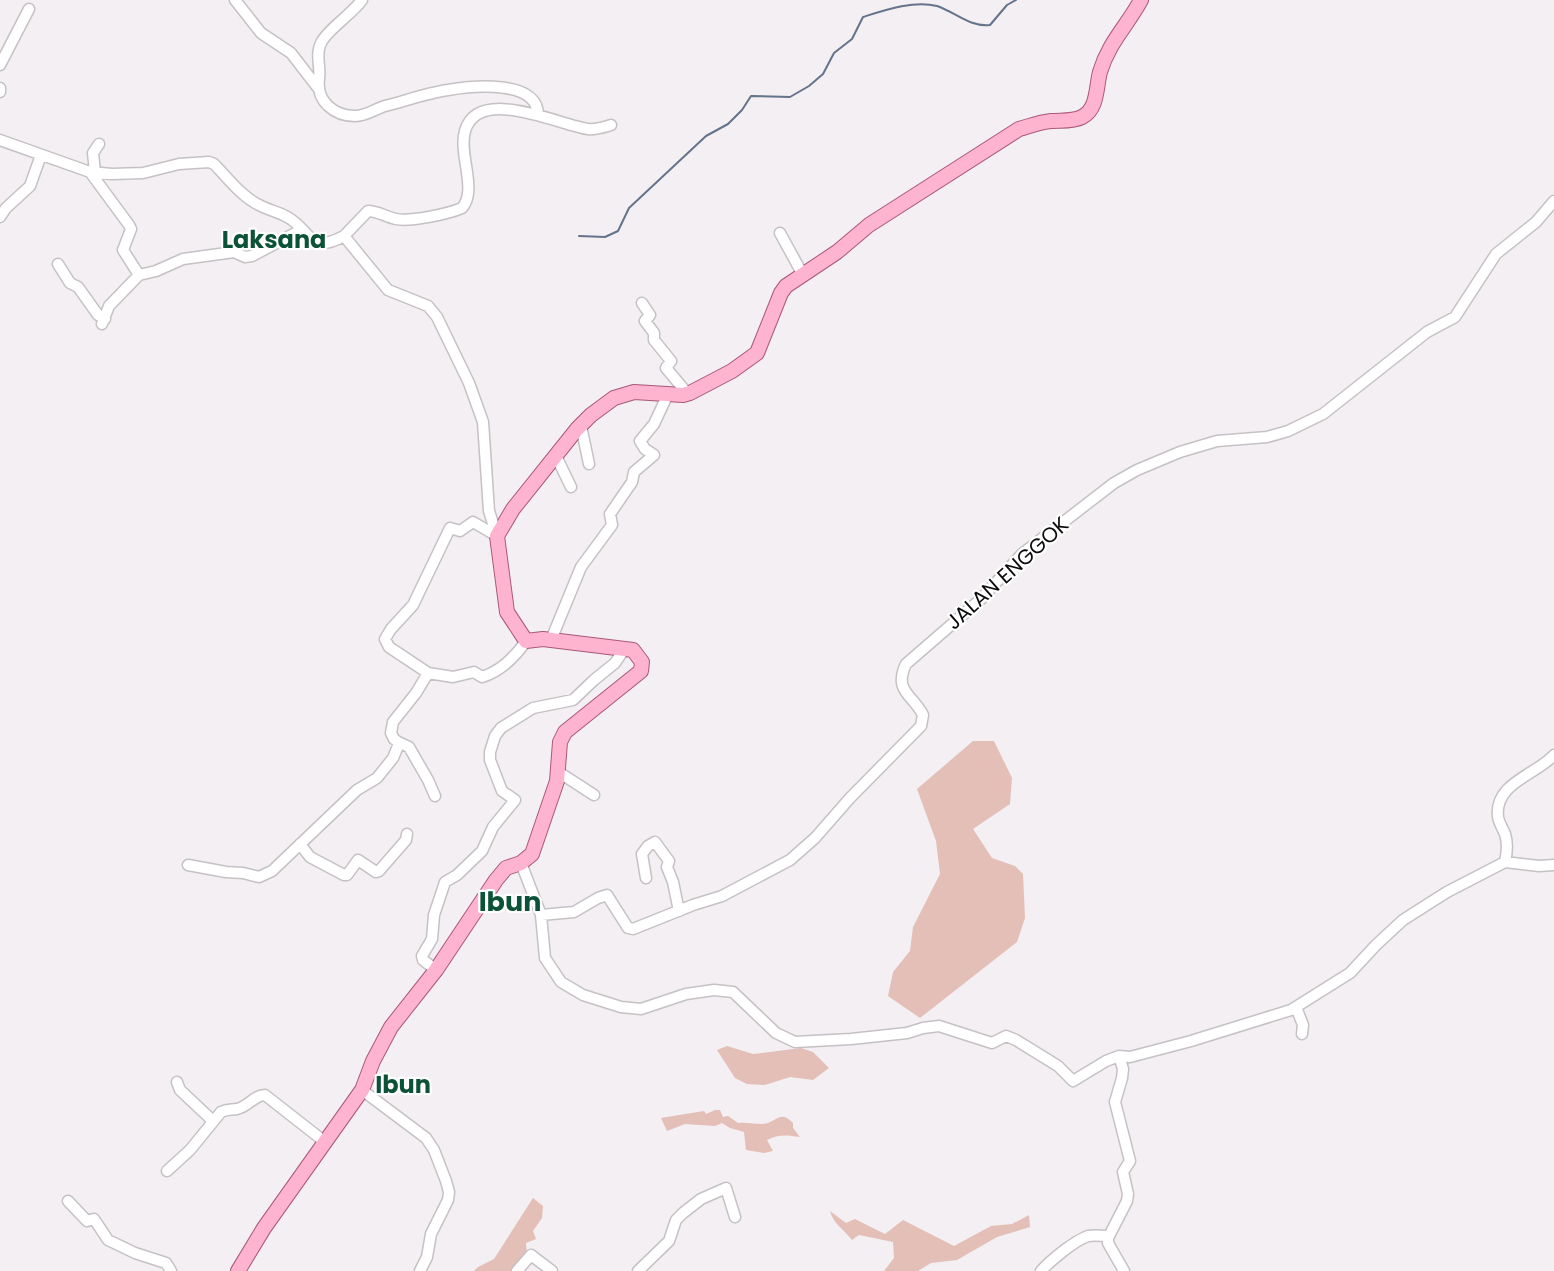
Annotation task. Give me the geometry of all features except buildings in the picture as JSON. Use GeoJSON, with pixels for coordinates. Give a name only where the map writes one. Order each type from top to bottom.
{"type":"FeatureCollection","features":[{"type":"Feature","properties":{"kind":"main road"},"geometry":{"type":"LineString","coordinates":[[240,1270],[264,1228],[362,1090],[373,1061],[391,1028],[436,970],[496,880],[506,868],[521,863],[532,854],[551,803],[558,771],[560,742],[565,732],[641,671],[642,662],[633,650],[551,640],[526,641],[507,612],[497,536],[513,509],[581,426],[614,398],[626,393],[687,393],[732,371],[757,353],[781,293],[786,286],[837,252],[869,225],[1019,129],[1032,124],[1068,121],[1083,117],[1095,102],[1100,74],[1109,49],[1141,0]]}},
{"type":"Feature","properties":{"kind":"street"},"geometry":{"type":"LineString","coordinates":[[235,0],[261,33],[291,53],[318,88],[324,102],[339,113],[363,116],[382,107],[445,90],[515,88],[530,96],[538,109],[538,115]]}},
{"type":"Feature","properties":{"kind":"street"},"geometry":{"type":"LineString","coordinates":[[318,88],[320,44],[362,0]]}},
{"type":"Feature","properties":{"kind":"street"},"geometry":{"type":"LineString","coordinates":[[0,65],[28,9]]}},
{"type":"Feature","properties":{"kind":"street"},"geometry":{"type":"LineString","coordinates":[[0,140],[92,172],[112,174],[143,172],[178,164],[209,162],[214,164],[251,200],[297,223],[310,239],[316,242],[332,242],[344,236],[368,212],[374,211],[395,219],[410,221],[462,208],[468,196],[463,142],[465,130],[475,116],[496,108],[538,115],[590,129],[611,125]]}},
{"type":"Feature","properties":{"kind":"street"},"geometry":{"type":"LineString","coordinates":[[99,144],[93,153],[92,172],[131,229],[123,250],[139,275]]}},
{"type":"Feature","properties":{"kind":"street"},"geometry":{"type":"LineString","coordinates":[[2,209],[30,186],[41,155]]}},
{"type":"Feature","properties":{"kind":"street","name":"JALAN ENGGOK"},"geometry":{"type":"LineString","coordinates":[[541,915],[574,912],[607,895],[630,929],[722,897],[776,869],[802,851],[921,726],[923,715],[902,687],[901,676],[906,664],[981,599],[1022,554],[1114,483],[1137,470],[1180,452],[1217,441],[1253,440],[1288,431],[1323,414],[1427,332],[1455,317],[1496,254],[1536,222],[1554,201]]}},
{"type":"Feature","properties":{"kind":"street"},"geometry":{"type":"LineString","coordinates":[[58,264],[70,283],[78,287],[103,321],[109,306],[139,275],[156,271],[183,259],[234,252],[252,256],[301,230]]}},
{"type":"Feature","properties":{"kind":"street"},"geometry":{"type":"LineString","coordinates":[[780,233],[803,275]]}},
{"type":"Feature","properties":{"kind":"street"},"geometry":{"type":"LineString","coordinates":[[344,236],[388,290],[423,304],[432,309],[437,317],[469,383],[483,422],[489,511],[497,536]]}},
{"type":"Feature","properties":{"kind":"street"},"geometry":{"type":"LineString","coordinates":[[642,303],[651,316],[645,321],[654,334],[654,340],[671,361],[666,368],[687,393]]}},
{"type":"Feature","properties":{"kind":"street"},"geometry":{"type":"LineString","coordinates":[[551,640],[581,567],[612,525],[610,514],[632,482],[634,472],[654,455],[640,441],[652,427],[668,394]]}},
{"type":"Feature","properties":{"kind":"street"},"geometry":{"type":"LineString","coordinates":[[581,426],[589,464]]}},
{"type":"Feature","properties":{"kind":"street"},"geometry":{"type":"LineString","coordinates":[[556,456],[571,487]]}},
{"type":"Feature","properties":{"kind":"street"},"geometry":{"type":"LineString","coordinates":[[497,536],[473,522],[460,531],[450,528],[413,604],[385,639],[389,647],[428,673],[453,677],[474,672],[482,677],[488,675],[505,665],[526,641]]}},
{"type":"Feature","properties":{"kind":"street"},"geometry":{"type":"LineString","coordinates":[[436,970],[422,957],[432,939],[434,915],[443,886],[448,878],[457,875],[482,851],[493,827],[515,800],[502,791],[490,760],[495,736],[501,728],[533,708],[573,700],[615,663],[625,648]]}},
{"type":"Feature","properties":{"kind":"street"},"geometry":{"type":"LineString","coordinates":[[428,673],[416,693],[393,722],[391,733],[394,739],[409,747],[435,796]]}},
{"type":"Feature","properties":{"kind":"street"},"geometry":{"type":"LineString","coordinates":[[188,865],[259,877],[272,871],[357,789],[377,778],[393,758],[398,742]]}},
{"type":"Feature","properties":{"kind":"street"},"geometry":{"type":"LineString","coordinates":[[1505,862],[1507,841],[1498,817],[1501,800],[1506,790],[1554,755]]}},
{"type":"Feature","properties":{"kind":"street"},"geometry":{"type":"LineString","coordinates":[[558,771],[594,795]]}},
{"type":"Feature","properties":{"kind":"street"},"geometry":{"type":"LineString","coordinates":[[300,844],[310,857],[347,875],[358,860],[376,872],[379,871],[406,840],[407,834]]}},
{"type":"Feature","properties":{"kind":"street"},"geometry":{"type":"LineString","coordinates":[[646,878],[642,854],[648,846],[655,843],[669,861],[667,867],[673,882],[679,911]]}},
{"type":"Feature","properties":{"kind":"street"},"geometry":{"type":"LineString","coordinates":[[521,863],[541,915],[544,958],[561,982],[583,995],[621,1007],[641,1008],[686,994],[704,991],[733,992],[776,1033],[795,1042],[903,1034],[939,1026],[992,1042],[1006,1036],[1058,1066],[1073,1081],[1106,1061],[1119,1056],[1130,1057],[1191,1041],[1296,1007],[1350,973],[1403,920],[1447,892],[1505,862],[1539,866],[1554,865]]}},
{"type":"Feature","properties":{"kind":"street"},"geometry":{"type":"LineString","coordinates":[[1296,1007],[1303,1025],[1302,1034]]}},
{"type":"Feature","properties":{"kind":"street"},"geometry":{"type":"LineString","coordinates":[[1119,1056],[1122,1078],[1115,1102],[1130,1161],[1123,1172],[1128,1194],[1127,1201],[1108,1236],[1108,1243],[1124,1271]]}},
{"type":"Feature","properties":{"kind":"street"},"geometry":{"type":"LineString","coordinates":[[177,1082],[180,1090],[213,1121]]}},
{"type":"Feature","properties":{"kind":"street"},"geometry":{"type":"LineString","coordinates":[[362,1090],[426,1138],[434,1150],[446,1181],[449,1192],[448,1200],[431,1234],[427,1257],[420,1271]]}},
{"type":"Feature","properties":{"kind":"street"},"geometry":{"type":"LineString","coordinates":[[167,1171],[190,1150],[225,1110],[237,1109],[262,1095],[325,1142]]}},
{"type":"Feature","properties":{"kind":"street"},"geometry":{"type":"LineString","coordinates":[[638,1271],[669,1241],[676,1220],[701,1199],[726,1188],[735,1217]]}},
{"type":"Feature","properties":{"kind":"street"},"geometry":{"type":"LineString","coordinates":[[68,1201],[87,1221],[94,1219],[108,1240],[145,1257],[166,1263],[171,1271]]}},
{"type":"Feature","properties":{"kind":"street"},"geometry":{"type":"LineString","coordinates":[[1041,1271],[1054,1259],[1084,1239],[1090,1236],[1108,1236]]}},
{"type":"Feature","properties":{"kind":"street"},"geometry":{"type":"LineString","coordinates":[[517,1271],[531,1255],[552,1271]]}},
{"type":"Feature","properties":{"kind":"shaded area"},"geometry":{"type":"Polygon","coordinates":[[[973,741],[994,741],[1012,778],[1010,804],[973,829],[992,858],[1015,866],[1023,874],[1025,918],[1017,942],[920,1018],[888,996],[893,972],[910,951],[913,927],[940,874],[936,841],[917,789],[973,741]]]}},
{"type":"Feature","properties":{"kind":"shaded area"},"geometry":{"type":"Polygon","coordinates":[[[727,1046],[753,1054],[801,1048],[813,1052],[829,1068],[813,1080],[790,1077],[765,1085],[747,1084],[735,1078],[717,1050],[727,1046]]]}},
{"type":"Feature","properties":{"kind":"shaded area"},"geometry":{"type":"Polygon","coordinates":[[[720,1110],[723,1117],[728,1116],[738,1123],[763,1124],[784,1117],[793,1123],[793,1128],[800,1137],[771,1138],[767,1140],[773,1151],[764,1153],[746,1150],[744,1132],[722,1123],[715,1126],[685,1124],[667,1131],[661,1118],[704,1111],[706,1114],[720,1110]]]}},
{"type":"Feature","properties":{"kind":"shaded area"},"geometry":{"type":"Polygon","coordinates":[[[533,1198],[543,1206],[542,1218],[533,1231],[536,1239],[526,1243],[527,1258],[523,1271],[474,1271],[494,1259],[533,1198]]]}},
{"type":"Feature","properties":{"kind":"shaded area"},"geometry":{"type":"Polygon","coordinates":[[[830,1211],[846,1223],[855,1219],[885,1234],[903,1220],[954,1246],[991,1226],[1012,1224],[1029,1215],[1030,1227],[997,1237],[957,1260],[931,1263],[918,1271],[884,1271],[894,1258],[893,1242],[859,1235],[852,1240],[836,1223],[830,1211]]]}},
{"type":"Feature","properties":{"kind":"waterway"},"geometry":{"type":"LineString","coordinates":[[579,236],[605,237],[618,231],[629,208],[706,136],[728,124],[742,110],[751,96],[790,97],[809,86],[823,74],[834,53],[852,39],[863,17],[900,7],[928,4],[975,24],[990,25],[1007,5],[1016,0]]}},
{"type":"Feature","properties":{"kind":"district","name":"Laksana"},"geometry":{"type":"Point","coordinates":[274,239]}},
{"type":"Feature","properties":{"kind":"district","name":"Ibun"},"geometry":{"type":"Point","coordinates":[510,901]}},
{"type":"Feature","properties":{"kind":"district","name":"Ibun"},"geometry":{"type":"Point","coordinates":[403,1084]}}]}
